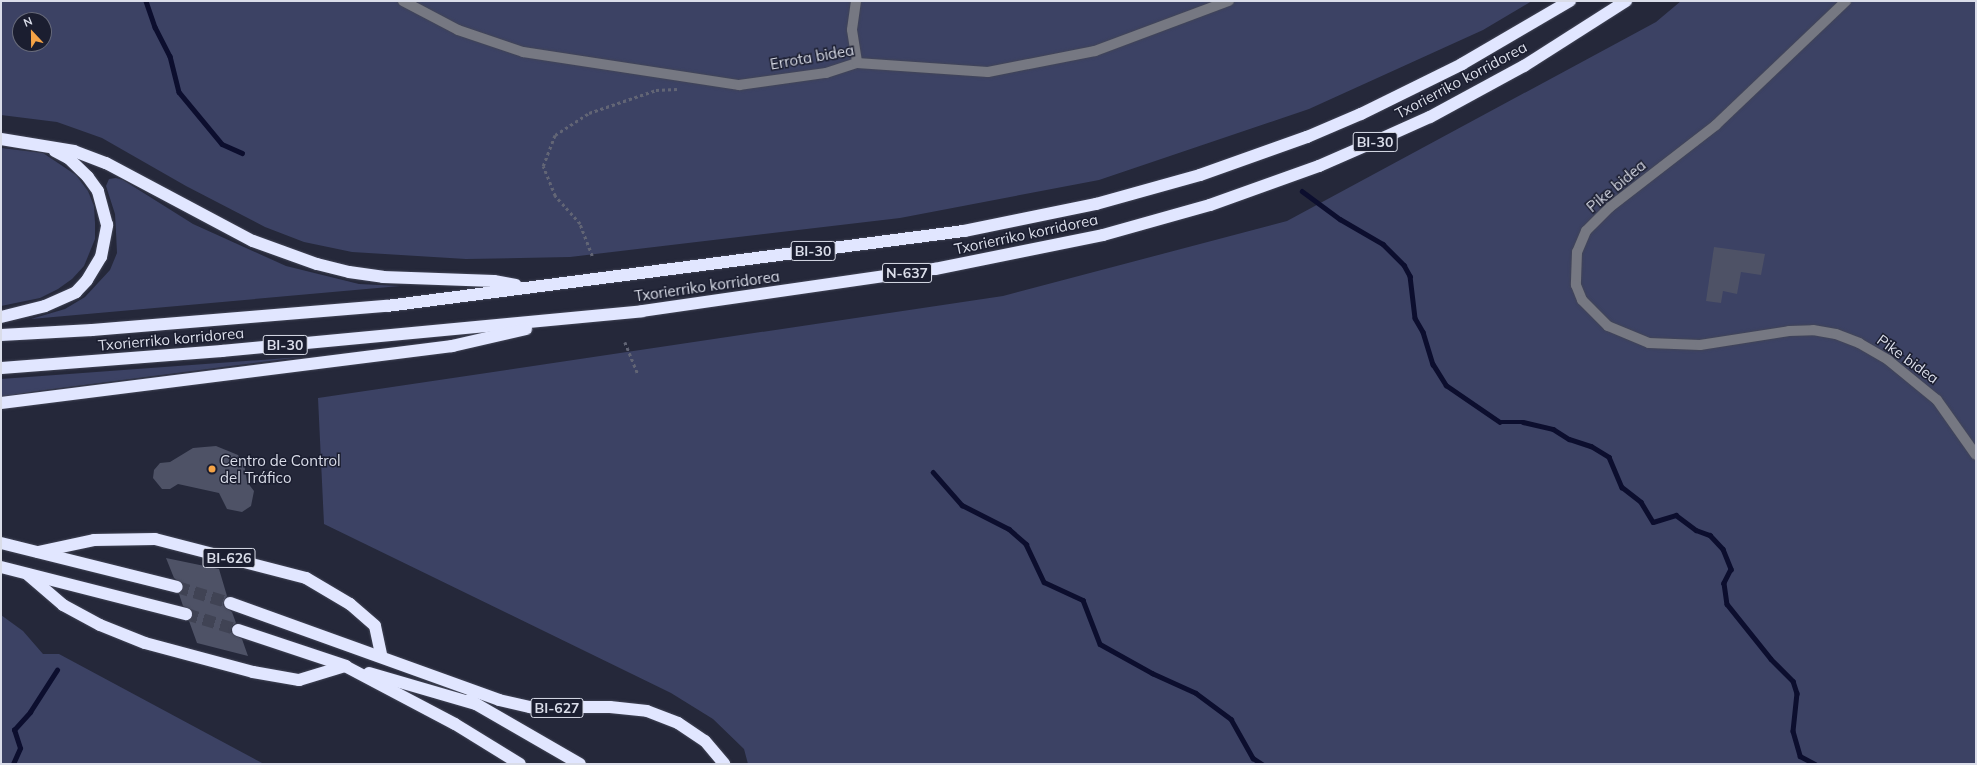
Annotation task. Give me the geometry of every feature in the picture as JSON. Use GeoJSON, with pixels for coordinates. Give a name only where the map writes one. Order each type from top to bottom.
{"type":"FeatureCollection","features":[{"type":"Feature","properties":{"kind":"highway","name":"Txorierriko korridorea"},"geometry":{"type":"LineString","coordinates":[[1,335],[92,330],[371,307],[529,288],[964,231],[1096,204],[1147,191],[1252,157],[1361,114],[1462,64],[1570,1]]}},
{"type":"Feature","properties":{"kind":"highway","name":"Txorierriko korridorea"},"geometry":{"type":"LineString","coordinates":[[1,368],[127,359],[568,319],[709,303],[935,269],[1103,235],[1223,201],[1374,142],[1430,117],[1524,66],[1626,1]]}},
{"type":"Feature","properties":{"kind":"highway"},"geometry":{"type":"LineString","coordinates":[[1,138],[74,151],[106,163],[253,241],[317,264],[349,272],[383,277],[494,281],[529,288]]}},
{"type":"Feature","properties":{"kind":"highway"},"geometry":{"type":"LineString","coordinates":[[1,317],[45,306],[76,292],[96,269],[105,245],[106,216],[98,191],[88,177],[68,158],[41,144]]}},
{"type":"Feature","properties":{"kind":"highway"},"geometry":{"type":"LineString","coordinates":[[1,403],[452,346],[568,319]]}},
{"type":"Feature","properties":{"kind":"highway","name":"BI-626"},"geometry":{"type":"LineString","coordinates":[[38,552],[94,540],[155,539],[306,578],[350,604],[375,626],[381,656]]}},
{"type":"Feature","properties":{"kind":"highway","name":"BI-626"},"geometry":{"type":"LineString","coordinates":[[1,543],[177,587]]}},
{"type":"Feature","properties":{"kind":"highway"},"geometry":{"type":"LineString","coordinates":[[1,567],[186,614]]}},
{"type":"Feature","properties":{"kind":"highway"},"geometry":{"type":"LineString","coordinates":[[27,574],[63,605],[100,625],[145,643],[253,672],[299,680],[345,666],[455,724],[520,764]]}},
{"type":"Feature","properties":{"kind":"highway"},"geometry":{"type":"LineString","coordinates":[[230,603],[381,656],[476,704],[580,764]]}},
{"type":"Feature","properties":{"kind":"highway"},"geometry":{"type":"LineString","coordinates":[[238,630],[345,666],[476,704]]}},
{"type":"Feature","properties":{"kind":"highway","name":"BI-627"},"geometry":{"type":"LineString","coordinates":[[381,656],[499,700],[530,707],[610,708],[647,711],[678,723],[705,741],[724,764]]}},
{"type":"Feature","properties":{"kind":"street","name":"Errota bidea"},"geometry":{"type":"LineString","coordinates":[[403,1],[458,30],[523,52],[740,85],[826,73],[857,63],[988,72],[1096,51],[1229,1]]}},
{"type":"Feature","properties":{"kind":"street"},"geometry":{"type":"LineString","coordinates":[[856,1],[852,30],[857,63]]}},
{"type":"Feature","properties":{"kind":"street","name":"Pike bidea"},"geometry":{"type":"LineString","coordinates":[[1846,1],[1716,125],[1610,207],[1586,232],[1577,252],[1576,285],[1582,300],[1608,326],[1649,343],[1700,345],[1789,331],[1813,330],[1836,334],[1853,341],[1888,360],[1920,384],[1937,400],[1976,455]]}},
{"type":"Feature","properties":{"kind":"path"},"geometry":{"type":"LineString","coordinates":[[592,256],[580,224],[555,196],[543,166],[555,134],[589,113],[656,90],[679,89]]}},
{"type":"Feature","properties":{"kind":"path"},"geometry":{"type":"LineString","coordinates":[[625,342],[638,375]]}},
{"type":"Feature","properties":{"kind":"shaded area"},"geometry":{"type":"Polygon","coordinates":[[[1,1],[1532,1],[1483,30],[1309,109],[1099,180],[900,218],[570,257],[466,259],[352,252],[304,242],[265,227],[186,186],[102,138],[57,122],[1,115],[1,1]]]}},
{"type":"Feature","properties":{"kind":"shaded area"},"geometry":{"type":"Polygon","coordinates":[[[1681,1],[1976,1],[1976,764],[748,764],[744,749],[713,719],[671,693],[324,524],[318,398],[1003,296],[1287,221],[1656,22],[1681,1]]]}},
{"type":"Feature","properties":{"kind":"shaded area"},"geometry":{"type":"Polygon","coordinates":[[[1,148],[43,153],[76,175],[88,191],[94,206],[95,239],[84,266],[72,279],[58,289],[40,298],[1,306],[1,148]]]}},
{"type":"Feature","properties":{"kind":"shaded area"},"geometry":{"type":"Polygon","coordinates":[[[116,178],[123,180],[193,224],[286,266],[359,284],[400,286],[31,319],[65,309],[85,297],[110,270],[117,253],[116,232],[115,214],[106,186],[109,179],[116,178]]]}},
{"type":"Feature","properties":{"kind":"shaded area"},"geometry":{"type":"Polygon","coordinates":[[[301,357],[37,391],[1,397],[1,379],[301,357]]]}},
{"type":"Feature","properties":{"kind":"shaded area"},"geometry":{"type":"Polygon","coordinates":[[[1,615],[23,631],[43,654],[59,654],[264,764],[1,764],[1,615]]]}},
{"type":"Feature","properties":{"kind":"building"},"geometry":{"type":"Polygon","coordinates":[[[1714,247],[1765,254],[1761,275],[1741,272],[1737,294],[1723,291],[1721,303],[1706,301],[1714,247]]]}},
{"type":"Feature","properties":{"kind":"building","name":"Centro de Control del Tráfico"},"geometry":{"type":"Polygon","coordinates":[[[216,446],[238,455],[244,464],[247,482],[254,491],[251,506],[242,512],[227,509],[219,493],[178,484],[170,489],[162,489],[153,478],[154,470],[160,463],[170,462],[193,448],[216,446]]]}},
{"type":"Feature","properties":{"kind":"building"},"geometry":{"type":"Polygon","coordinates":[[[166,558],[219,569],[227,596],[223,605],[232,612],[236,623],[231,627],[231,632],[242,639],[248,656],[197,643],[189,621],[193,612],[183,606],[179,594],[184,589],[184,585],[174,578],[166,558]]]}},
{"type":"Feature","properties":{"kind":"waterway"},"geometry":{"type":"LineString","coordinates":[[146,1],[155,27],[170,56],[179,92],[222,144],[242,153]]}},
{"type":"Feature","properties":{"kind":"waterway"},"geometry":{"type":"LineString","coordinates":[[1302,191],[1340,219],[1383,244],[1404,265],[1410,276],[1415,318],[1423,332],[1433,364],[1446,385],[1500,422],[1523,422],[1553,429],[1569,439],[1591,446],[1609,457],[1622,487],[1641,502],[1653,522],[1676,515],[1696,530],[1710,535],[1723,549],[1731,569],[1724,583],[1727,604],[1771,659],[1793,681],[1797,693],[1793,731],[1800,756],[1815,764]]}},
{"type":"Feature","properties":{"kind":"waterway"},"geometry":{"type":"LineString","coordinates":[[933,472],[962,505],[1009,529],[1026,544],[1044,582],[1083,600],[1100,644],[1152,673],[1196,693],[1231,719],[1253,758],[1262,764]]}},
{"type":"Feature","properties":{"kind":"waterway"},"geometry":{"type":"LineString","coordinates":[[13,764],[20,748],[14,730],[30,712],[57,670]]}},
{"type":"Feature","properties":{"kind":"tunnel"},"geometry":{"type":"LineString","coordinates":[[177,587],[230,603]]}},
{"type":"Feature","properties":{"kind":"tunnel"},"geometry":{"type":"LineString","coordinates":[[186,614],[238,630]]}},
{"type":"Feature","properties":{"kind":"place","name":"Centro de Control del Tráfico"},"geometry":{"type":"Point","coordinates":[212,469]}}]}
